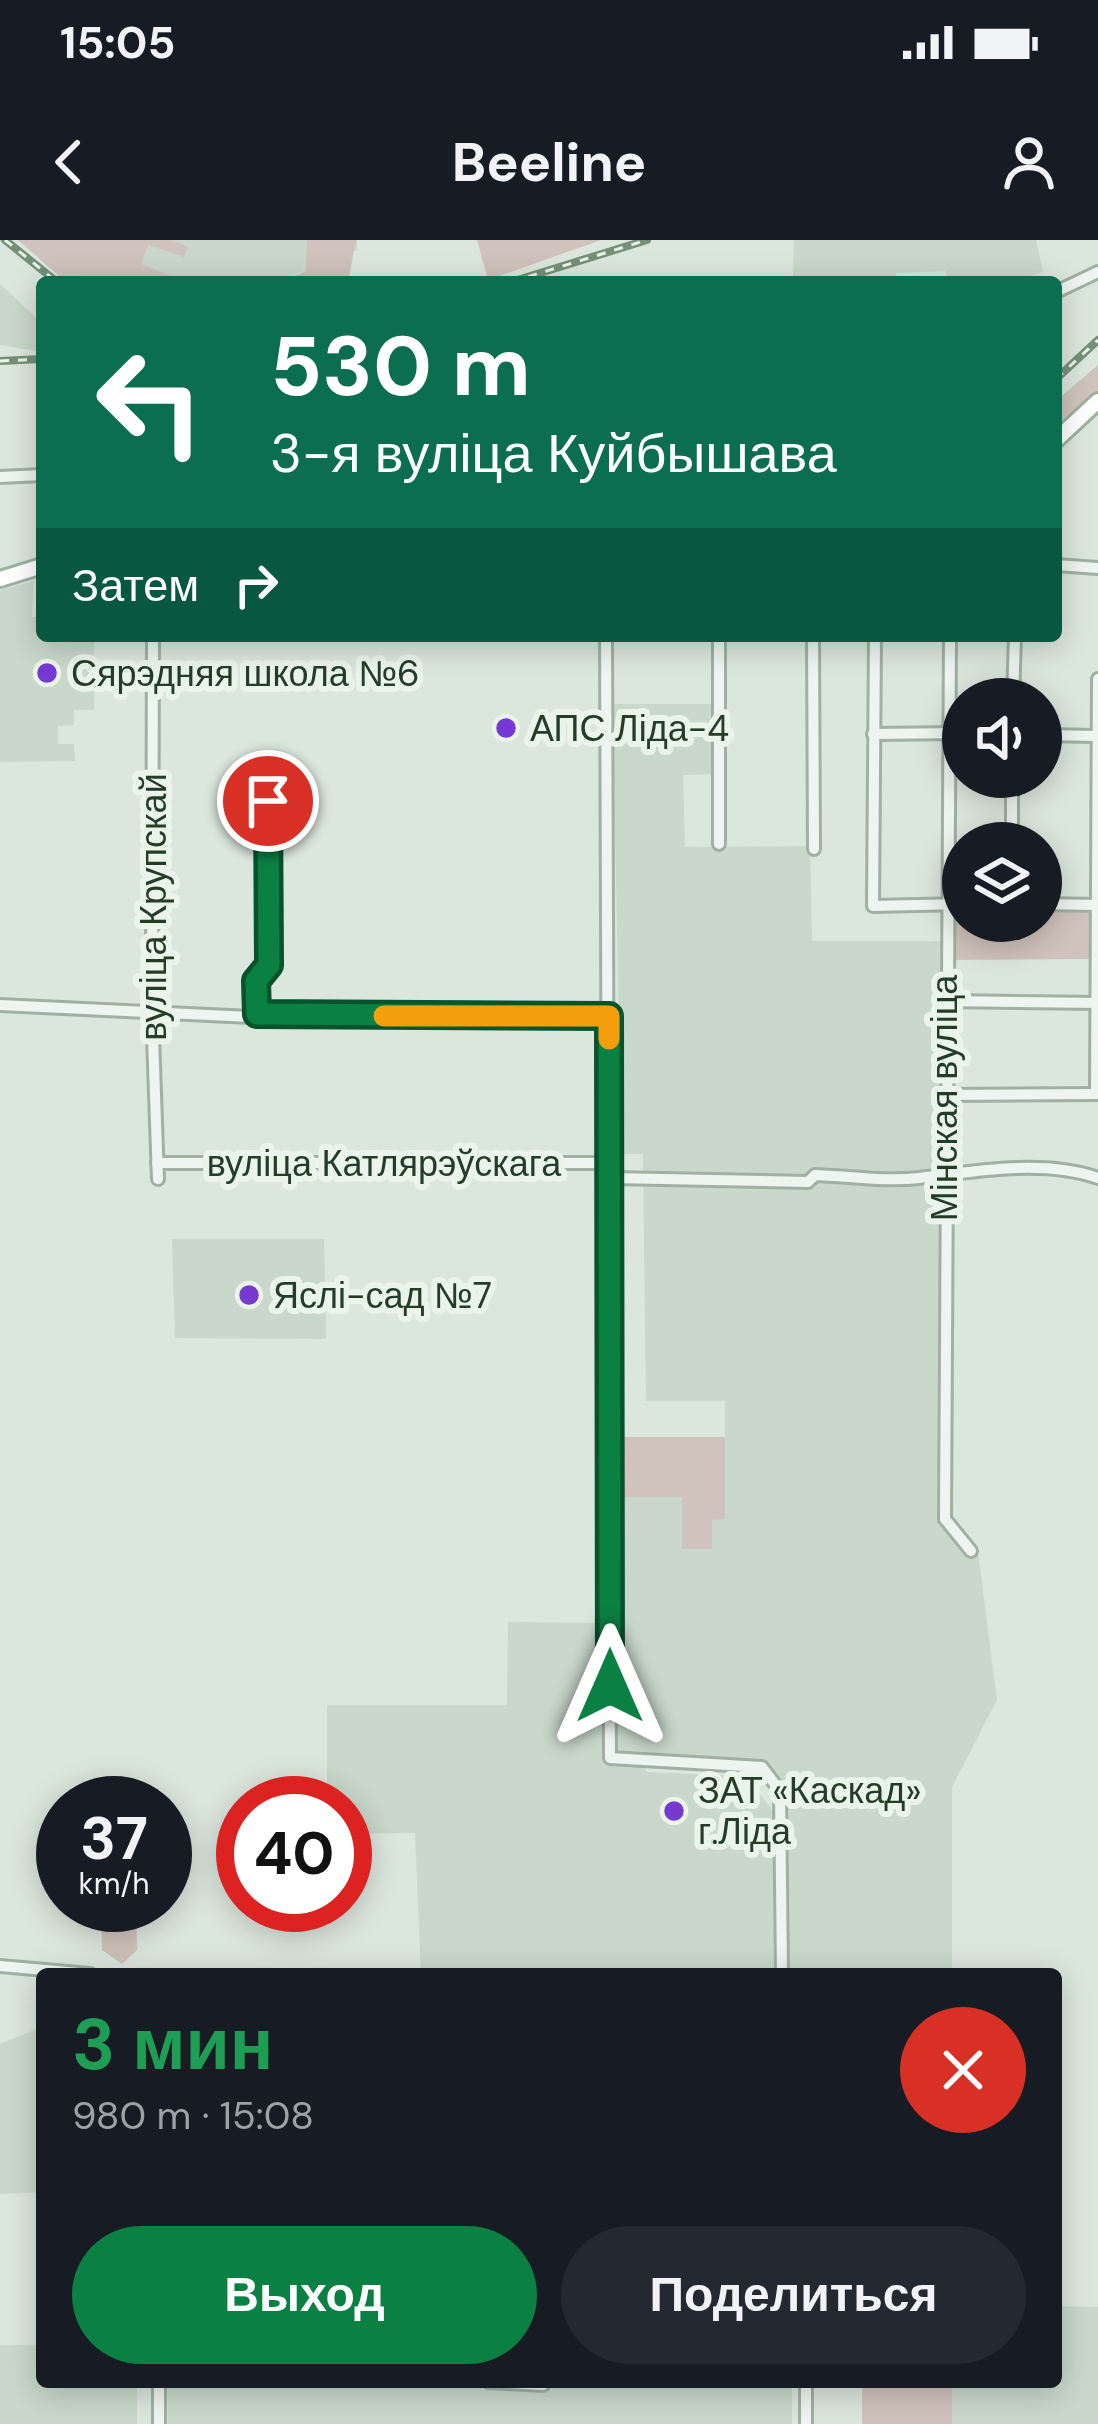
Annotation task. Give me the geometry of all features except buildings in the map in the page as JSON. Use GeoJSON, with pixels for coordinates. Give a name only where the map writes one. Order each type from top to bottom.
{"type":"FeatureCollection","features":[{"type":"Feature","properties":{"kind":"main road"},"geometry":{"type":"LineString","coordinates":[[1062,434],[1098,401]]}},
{"type":"Feature","properties":{"kind":"main road"},"geometry":{"type":"LineString","coordinates":[[0,579],[36,568]]}},
{"type":"Feature","properties":{"kind":"street"},"geometry":{"type":"LineString","coordinates":[[1062,289],[1098,272]]}},
{"type":"Feature","properties":{"kind":"street"},"geometry":{"type":"LineString","coordinates":[[0,477],[36,475]]}},
{"type":"Feature","properties":{"kind":"street"},"geometry":{"type":"LineString","coordinates":[[1062,566],[1098,568]]}},
{"type":"Feature","properties":{"kind":"street","name":"вуліца Крупскай"},"geometry":{"type":"LineString","coordinates":[[154,642],[152,1009],[158,1179]]}},
{"type":"Feature","properties":{"kind":"street"},"geometry":{"type":"LineString","coordinates":[[606,642],[610,1759],[762,1767],[772,1775],[780,1791],[782,1968]]}},
{"type":"Feature","properties":{"kind":"street"},"geometry":{"type":"LineString","coordinates":[[719,642],[719,844]]}},
{"type":"Feature","properties":{"kind":"street"},"geometry":{"type":"LineString","coordinates":[[813,642],[814,849]]}},
{"type":"Feature","properties":{"kind":"street"},"geometry":{"type":"LineString","coordinates":[[875,642],[873,906],[942,904]]}},
{"type":"Feature","properties":{"kind":"street","name":"Мінская вуліца"},"geometry":{"type":"LineString","coordinates":[[948,678],[950,642]]}},
{"type":"Feature","properties":{"kind":"street"},"geometry":{"type":"LineString","coordinates":[[1014,678],[1015,642]]}},
{"type":"Feature","properties":{"kind":"street"},"geometry":{"type":"LineString","coordinates":[[945,1095],[1097,1094],[1098,679]]}},
{"type":"Feature","properties":{"kind":"street"},"geometry":{"type":"LineString","coordinates":[[873,734],[942,733]]}},
{"type":"Feature","properties":{"kind":"street"},"geometry":{"type":"LineString","coordinates":[[1062,735],[1097,736]]}},
{"type":"Feature","properties":{"kind":"street"},"geometry":{"type":"LineString","coordinates":[[257,1014],[256,981],[269,965],[268,774]]}},
{"type":"Feature","properties":{"kind":"street"},"geometry":{"type":"LineString","coordinates":[[1062,904],[1097,905]]}},
{"type":"Feature","properties":{"kind":"street","name":"Мінская вуліца"},"geometry":{"type":"LineString","coordinates":[[946,942],[945,1519],[971,1551]]}},
{"type":"Feature","properties":{"kind":"street"},"geometry":{"type":"LineString","coordinates":[[945,1001],[1097,1003]]}},
{"type":"Feature","properties":{"kind":"street"},"geometry":{"type":"LineString","coordinates":[[0,1005],[257,1014],[609,1016]]}},
{"type":"Feature","properties":{"kind":"street","name":"вуліца Катлярэўскага"},"geometry":{"type":"LineString","coordinates":[[157,1163],[611,1163]]}},
{"type":"Feature","properties":{"kind":"street"},"geometry":{"type":"LineString","coordinates":[[611,1178],[808,1182],[814,1175],[918,1178],[944,1172],[1073,1169],[1098,1178]]}},
{"type":"Feature","properties":{"kind":"street"},"geometry":{"type":"LineString","coordinates":[[0,1966],[36,1969]]}},
{"type":"Feature","properties":{"kind":"street"},"geometry":{"type":"LineString","coordinates":[[159,2388],[159,2424]]}},
{"type":"Feature","properties":{"kind":"street"},"geometry":{"type":"LineString","coordinates":[[806,2388],[806,2424]]}},
{"type":"Feature","properties":{"kind":"shaded area"},"geometry":{"type":"Polygon","coordinates":[[[18,240],[172,240],[188,247],[184,257],[148,245],[141,264],[171,276],[59,276],[18,240]]]}},
{"type":"Feature","properties":{"kind":"shaded area"},"geometry":{"type":"Polygon","coordinates":[[[90,240],[357,240],[357,250],[291,276],[115,276],[90,240]]]}},
{"type":"Feature","properties":{"kind":"shaded area"},"geometry":{"type":"Polygon","coordinates":[[[307,240],[356,240],[349,276],[294,276],[306,271],[307,240]]]}},
{"type":"Feature","properties":{"kind":"shaded area"},"geometry":{"type":"Polygon","coordinates":[[[477,240],[601,240],[499,276],[487,276],[477,240]]]}},
{"type":"Feature","properties":{"kind":"shaded area"},"geometry":{"type":"Polygon","coordinates":[[[794,240],[1036,240],[1043,272],[1031,276],[947,276],[945,271],[793,276],[794,240]]]}},
{"type":"Feature","properties":{"kind":"shaded area"},"geometry":{"type":"Polygon","coordinates":[[[0,284],[36,317],[36,351],[0,345],[0,284]]]}},
{"type":"Feature","properties":{"kind":"shaded area"},"geometry":{"type":"Polygon","coordinates":[[[1098,365],[1098,410],[1062,442],[1062,396],[1098,365]]]}},
{"type":"Feature","properties":{"kind":"shaded area","name":"Сярэдняя школа №6"},"geometry":{"type":"Polygon","coordinates":[[[34,581],[36,642],[94,642],[94,710],[74,710],[74,725],[58,726],[58,744],[74,744],[75,761],[0,762],[0,590],[34,581]]]}},
{"type":"Feature","properties":{"kind":"shaded area"},"geometry":{"type":"Polygon","coordinates":[[[612,704],[716,704],[716,774],[683,775],[685,847],[810,846],[812,941],[941,941],[940,1159],[951,1160],[949,1520],[978,1552],[997,1700],[952,1787],[952,1968],[421,1968],[415,1833],[372,1834],[372,1776],[327,1776],[327,1705],[507,1705],[508,1622],[622,1623],[620,1497],[682,1497],[682,1548],[712,1519],[725,1519],[725,1401],[646,1401],[643,1154],[622,1154],[612,704]],[[645,1757],[646,1772],[745,1776],[774,1812],[774,1876],[787,1877],[786,1784],[766,1762],[645,1757]]]}},
{"type":"Feature","properties":{"kind":"shaded area"},"geometry":{"type":"Polygon","coordinates":[[[1090,909],[1090,959],[950,960],[950,942],[1062,942],[1062,910],[1090,909]]]}},
{"type":"Feature","properties":{"kind":"shaded area","name":"Яслі-сад №7"},"geometry":{"type":"Polygon","coordinates":[[[172,1239],[324,1239],[326,1339],[175,1338],[172,1239]]]}},
{"type":"Feature","properties":{"kind":"shaded area"},"geometry":{"type":"Polygon","coordinates":[[[620,1437],[725,1437],[725,1519],[712,1520],[712,1549],[682,1549],[682,1497],[620,1497],[620,1437]]]}},
{"type":"Feature","properties":{"kind":"shaded area"},"geometry":{"type":"Polygon","coordinates":[[[102,1932],[137,1932],[137,1950],[122,1964],[102,1950],[102,1932]]]}},
{"type":"Feature","properties":{"kind":"shaded area"},"geometry":{"type":"Polygon","coordinates":[[[36,2029],[36,2192],[0,2194],[0,2044],[36,2029]]]}},
{"type":"Feature","properties":{"kind":"shaded area"},"geometry":{"type":"Polygon","coordinates":[[[1062,2306],[1098,2307],[1098,2424],[952,2424],[952,2388],[1062,2388],[1062,2306]]]}},
{"type":"Feature","properties":{"kind":"shaded area"},"geometry":{"type":"Polygon","coordinates":[[[0,2345],[36,2345],[36,2388],[137,2388],[137,2424],[0,2424],[0,2345]]]}},
{"type":"Feature","properties":{"kind":"shaded area"},"geometry":{"type":"Polygon","coordinates":[[[167,2388],[792,2388],[792,2424],[168,2424],[167,2388]]]}},
{"type":"Feature","properties":{"kind":"shaded area"},"geometry":{"type":"Polygon","coordinates":[[[862,2388],[952,2388],[952,2424],[862,2424],[862,2388]]]}},
{"type":"Feature","properties":{"kind":"railway"},"geometry":{"type":"LineString","coordinates":[[5,240],[50,276]]}},
{"type":"Feature","properties":{"kind":"railway"},"geometry":{"type":"LineString","coordinates":[[530,276],[647,240]]}},
{"type":"Feature","properties":{"kind":"railway"},"geometry":{"type":"LineString","coordinates":[[1062,373],[1098,340]]}},
{"type":"Feature","properties":{"kind":"railway"},"geometry":{"type":"LineString","coordinates":[[0,361],[36,359]]}},
{"type":"Feature","properties":{"kind":"slow traffic"},"geometry":{"type":"LineString","coordinates":[[384,1016],[609,1016],[609,1039]]}},
{"type":"Feature","properties":{"kind":"place","name":"Сярэдняя школа №6"},"geometry":{"type":"Point","coordinates":[47,673]}},
{"type":"Feature","properties":{"kind":"place","name":"АПС Ліда-4"},"geometry":{"type":"Point","coordinates":[506,728]}},
{"type":"Feature","properties":{"kind":"place","name":"Яслі-сад №7"},"geometry":{"type":"Point","coordinates":[249,1295]}},
{"type":"Feature","properties":{"kind":"place","name":"ЗАТ «Каскад» г.Ліда"},"geometry":{"type":"Point","coordinates":[674,1811]}},
{"type":"Feature","properties":{"kind":"route"},"geometry":{"type":"LineString","coordinates":[[268,801],[269,965],[256,981],[257,1014],[272,1018],[609,1016],[610,1686]]}}]}
